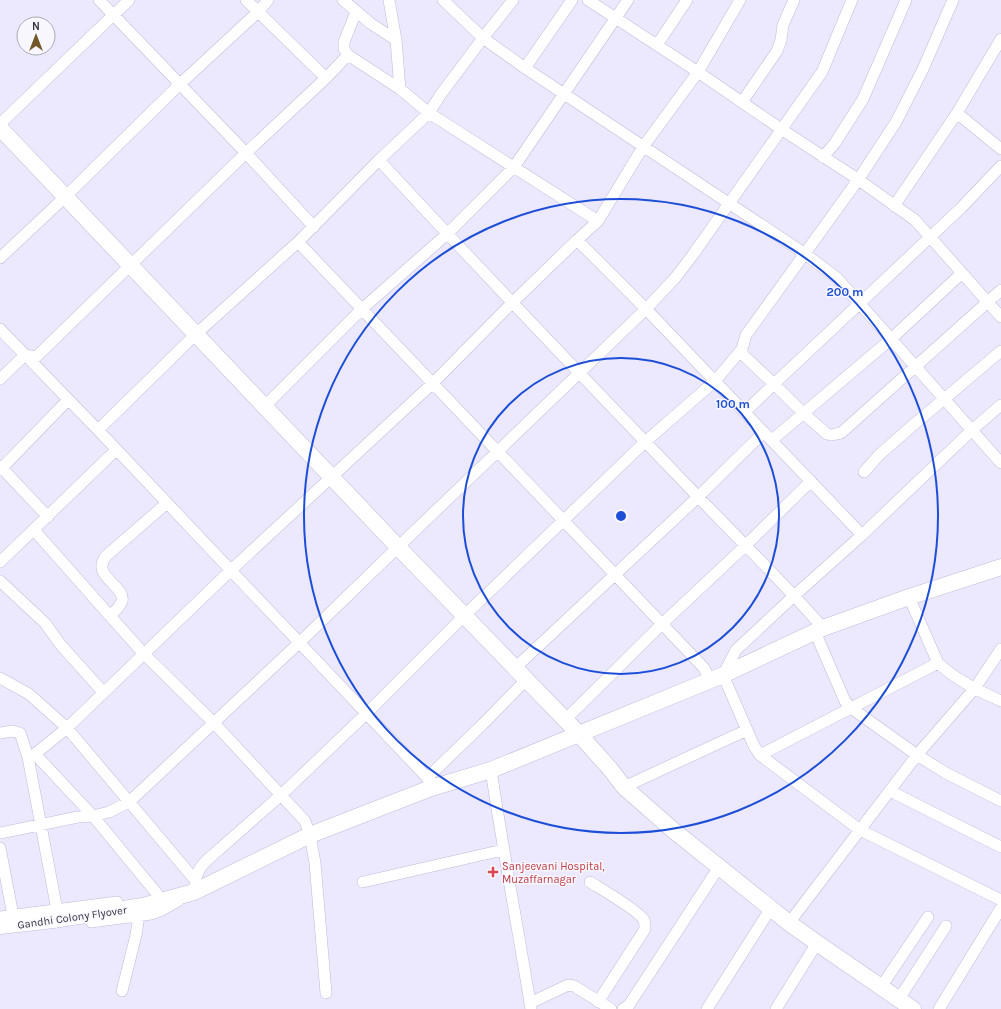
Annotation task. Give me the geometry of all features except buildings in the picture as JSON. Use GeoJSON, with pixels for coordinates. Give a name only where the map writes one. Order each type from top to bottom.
{"type":"FeatureCollection","features":[{"type":"Feature","properties":{"kind":"street"},"geometry":{"type":"LineString","coordinates":[[99,0],[246,153],[314,227]]}},
{"type":"Feature","properties":{"kind":"street"},"geometry":{"type":"LineString","coordinates":[[0,124],[129,0]]}},
{"type":"Feature","properties":{"kind":"street"},"geometry":{"type":"LineString","coordinates":[[246,0],[326,78]]}},
{"type":"Feature","properties":{"kind":"street"},"geometry":{"type":"LineString","coordinates":[[0,258],[65,197],[180,84],[259,11],[268,0]]}},
{"type":"Feature","properties":{"kind":"street"},"geometry":{"type":"LineString","coordinates":[[389,0],[396,40],[400,89]]}},
{"type":"Feature","properties":{"kind":"street"},"geometry":{"type":"LineString","coordinates":[[443,0],[483,38],[525,68],[804,253],[837,278],[1001,462]]}},
{"type":"Feature","properties":{"kind":"street"},"geometry":{"type":"LineString","coordinates":[[98,430],[196,334],[314,227],[379,160],[429,113],[441,94],[513,0]]}},
{"type":"Feature","properties":{"kind":"street"},"geometry":{"type":"LineString","coordinates":[[525,68],[572,0]]}},
{"type":"Feature","properties":{"kind":"street"},"geometry":{"type":"LineString","coordinates":[[588,0],[698,72],[781,130],[823,156],[915,220],[1001,317]]}},
{"type":"Feature","properties":{"kind":"street"},"geometry":{"type":"LineString","coordinates":[[265,406],[362,309],[447,234],[514,167],[628,0]]}},
{"type":"Feature","properties":{"kind":"street"},"geometry":{"type":"LineString","coordinates":[[657,45],[687,0]]}},
{"type":"Feature","properties":{"kind":"street"},"geometry":{"type":"LineString","coordinates":[[32,755],[67,728],[230,571],[433,383],[512,303],[598,221],[644,146],[698,72],[740,0]]}},
{"type":"Feature","properties":{"kind":"street"},"geometry":{"type":"LineString","coordinates":[[742,102],[777,51],[781,40],[783,25],[794,0]]}},
{"type":"Feature","properties":{"kind":"street"},"geometry":{"type":"LineString","coordinates":[[0,833],[78,817],[93,816],[109,812],[129,802],[300,644],[398,547],[646,309],[692,256],[822,72],[852,0]]}},
{"type":"Feature","properties":{"kind":"street"},"geometry":{"type":"LineString","coordinates":[[823,156],[834,143],[863,99],[906,0]]}},
{"type":"Feature","properties":{"kind":"street"},"geometry":{"type":"LineString","coordinates":[[195,886],[199,870],[206,861],[281,795],[366,714],[464,616],[645,442],[715,381],[740,352],[746,335],[858,180],[896,122],[923,69],[952,0]]}},
{"type":"Feature","properties":{"kind":"street"},"geometry":{"type":"LineString","coordinates":[[351,5],[370,23],[396,40]]}},
{"type":"Feature","properties":{"kind":"street"},"geometry":{"type":"LineString","coordinates":[[351,5],[344,42],[344,49],[348,55],[400,89],[429,113],[598,221]]}},
{"type":"Feature","properties":{"kind":"street"},"geometry":{"type":"LineString","coordinates":[[894,206],[957,113],[1001,39]]}},
{"type":"Feature","properties":{"kind":"street"},"geometry":{"type":"LineString","coordinates":[[25,355],[36,357],[246,153],[326,78],[348,55]]}},
{"type":"Feature","properties":{"kind":"street"},"geometry":{"type":"LineString","coordinates":[[957,113],[1001,149]]}},
{"type":"Feature","properties":{"kind":"street"},"geometry":{"type":"LineString","coordinates":[[0,128],[398,547],[579,734],[624,787],[672,830],[789,923],[913,1009]]}},
{"type":"Feature","properties":{"kind":"street"},"geometry":{"type":"LineString","coordinates":[[379,160],[512,303],[698,498],[795,595],[819,630],[845,701],[851,708],[946,774],[1001,801]]}},
{"type":"Feature","properties":{"kind":"street"},"geometry":{"type":"LineString","coordinates":[[745,412],[961,208],[1001,166]]}},
{"type":"Feature","properties":{"kind":"street"},"geometry":{"type":"LineString","coordinates":[[577,240],[646,309],[862,535]]}},
{"type":"Feature","properties":{"kind":"street"},"geometry":{"type":"LineString","coordinates":[[298,242],[704,668],[716,678],[760,755],[860,830],[1001,900]]}},
{"type":"Feature","properties":{"kind":"street"},"geometry":{"type":"LineString","coordinates":[[772,440],[891,339],[962,273]]}},
{"type":"Feature","properties":{"kind":"street"},"geometry":{"type":"LineString","coordinates":[[740,352],[803,413],[831,436],[841,432],[1001,290]]}},
{"type":"Feature","properties":{"kind":"street"},"geometry":{"type":"LineString","coordinates":[[0,329],[98,430],[431,782]]}},
{"type":"Feature","properties":{"kind":"street"},"geometry":{"type":"LineString","coordinates":[[864,472],[879,455],[1001,351]]}},
{"type":"Feature","properties":{"kind":"street"},"geometry":{"type":"LineString","coordinates":[[0,379],[25,355]]}},
{"type":"Feature","properties":{"kind":"street"},"geometry":{"type":"LineString","coordinates":[[48,517],[1,468],[68,400]]}},
{"type":"Feature","properties":{"kind":"street"},"geometry":{"type":"LineString","coordinates":[[716,678],[736,650],[862,535],[972,430],[1001,405]]}},
{"type":"Feature","properties":{"kind":"street"},"geometry":{"type":"LineString","coordinates":[[431,782],[483,724],[520,674],[616,575],[698,498],[764,432]]}},
{"type":"Feature","properties":{"kind":"street"},"geometry":{"type":"LineString","coordinates":[[0,562],[116,450]]}},
{"type":"Feature","properties":{"kind":"street"},"geometry":{"type":"LineString","coordinates":[[565,720],[662,624],[811,481]]}},
{"type":"Feature","properties":{"kind":"street"},"geometry":{"type":"LineString","coordinates":[[110,616],[121,603],[122,598],[120,593],[101,569],[102,561],[166,503]]}},
{"type":"Feature","properties":{"kind":"street"},"geometry":{"type":"LineString","coordinates":[[34,530],[144,654],[214,722],[304,821],[310,836],[315,863],[326,993]]}},
{"type":"Feature","properties":{"kind":"street"},"geometry":{"type":"LineString","coordinates":[[0,931],[141,911],[431,782],[491,770],[716,678],[819,630],[909,597],[1001,567]]}},
{"type":"Feature","properties":{"kind":"street"},"geometry":{"type":"LineString","coordinates":[[0,581],[45,623],[60,644],[104,692]]}},
{"type":"Feature","properties":{"kind":"street"},"geometry":{"type":"LineString","coordinates":[[909,597],[938,663],[946,671],[974,688],[1001,701]]}},
{"type":"Feature","properties":{"kind":"street"},"geometry":{"type":"LineString","coordinates":[[789,923],[917,755],[974,688],[1001,648]]}},
{"type":"Feature","properties":{"kind":"street"},"geometry":{"type":"LineString","coordinates":[[760,755],[938,663]]}},
{"type":"Feature","properties":{"kind":"street"},"geometry":{"type":"LineString","coordinates":[[0,678],[29,694],[67,728],[129,802],[195,886]]}},
{"type":"Feature","properties":{"kind":"street"},"geometry":{"type":"LineString","coordinates":[[624,787],[747,730]]}},
{"type":"Feature","properties":{"kind":"street"},"geometry":{"type":"LineString","coordinates":[[0,733],[12,731],[19,732],[32,755],[93,816],[158,895]]}},
{"type":"Feature","properties":{"kind":"street"},"geometry":{"type":"LineString","coordinates":[[32,755],[57,910]]}},
{"type":"Feature","properties":{"kind":"street"},"geometry":{"type":"LineString","coordinates":[[491,770],[503,850],[531,1006],[568,985],[574,986],[610,1009]]}},
{"type":"Feature","properties":{"kind":"street"},"geometry":{"type":"LineString","coordinates":[[890,790],[1001,847]]}},
{"type":"Feature","properties":{"kind":"street"},"geometry":{"type":"LineString","coordinates":[[0,848],[13,914]]}},
{"type":"Feature","properties":{"kind":"street"},"geometry":{"type":"LineString","coordinates":[[363,882],[503,850]]}},
{"type":"Feature","properties":{"kind":"street"},"geometry":{"type":"LineString","coordinates":[[623,1009],[629,1005],[719,867]]}},
{"type":"Feature","properties":{"kind":"street"},"geometry":{"type":"LineString","coordinates":[[590,882],[642,917],[646,924],[645,930],[598,1002]]}},
{"type":"Feature","properties":{"kind":"street"},"geometry":{"type":"LineString","coordinates":[[0,917],[13,914],[57,910],[139,899],[195,886]]}},
{"type":"Feature","properties":{"kind":"street"},"geometry":{"type":"LineString","coordinates":[[707,1009],[771,908]]}},
{"type":"Feature","properties":{"kind":"street"},"geometry":{"type":"LineString","coordinates":[[939,1009],[1001,908]]}},
{"type":"Feature","properties":{"kind":"street"},"geometry":{"type":"LineString","coordinates":[[122,991],[141,911]]}},
{"type":"Feature","properties":{"kind":"street","name":"Gandhi Colony Flyover"},"geometry":{"type":"LineString","coordinates":[[0,926],[141,911]]}},
{"type":"Feature","properties":{"kind":"street"},"geometry":{"type":"LineString","coordinates":[[881,987],[928,917]]}},
{"type":"Feature","properties":{"kind":"street"},"geometry":{"type":"LineString","coordinates":[[899,999],[946,926]]}},
{"type":"Feature","properties":{"kind":"street"},"geometry":{"type":"LineString","coordinates":[[776,1009],[816,943]]}},
{"type":"Feature","properties":{"kind":"place","name":"Sanjeevani Hospital, Muzaffarnagar"},"geometry":{"type":"Point","coordinates":[493,872]}}]}
